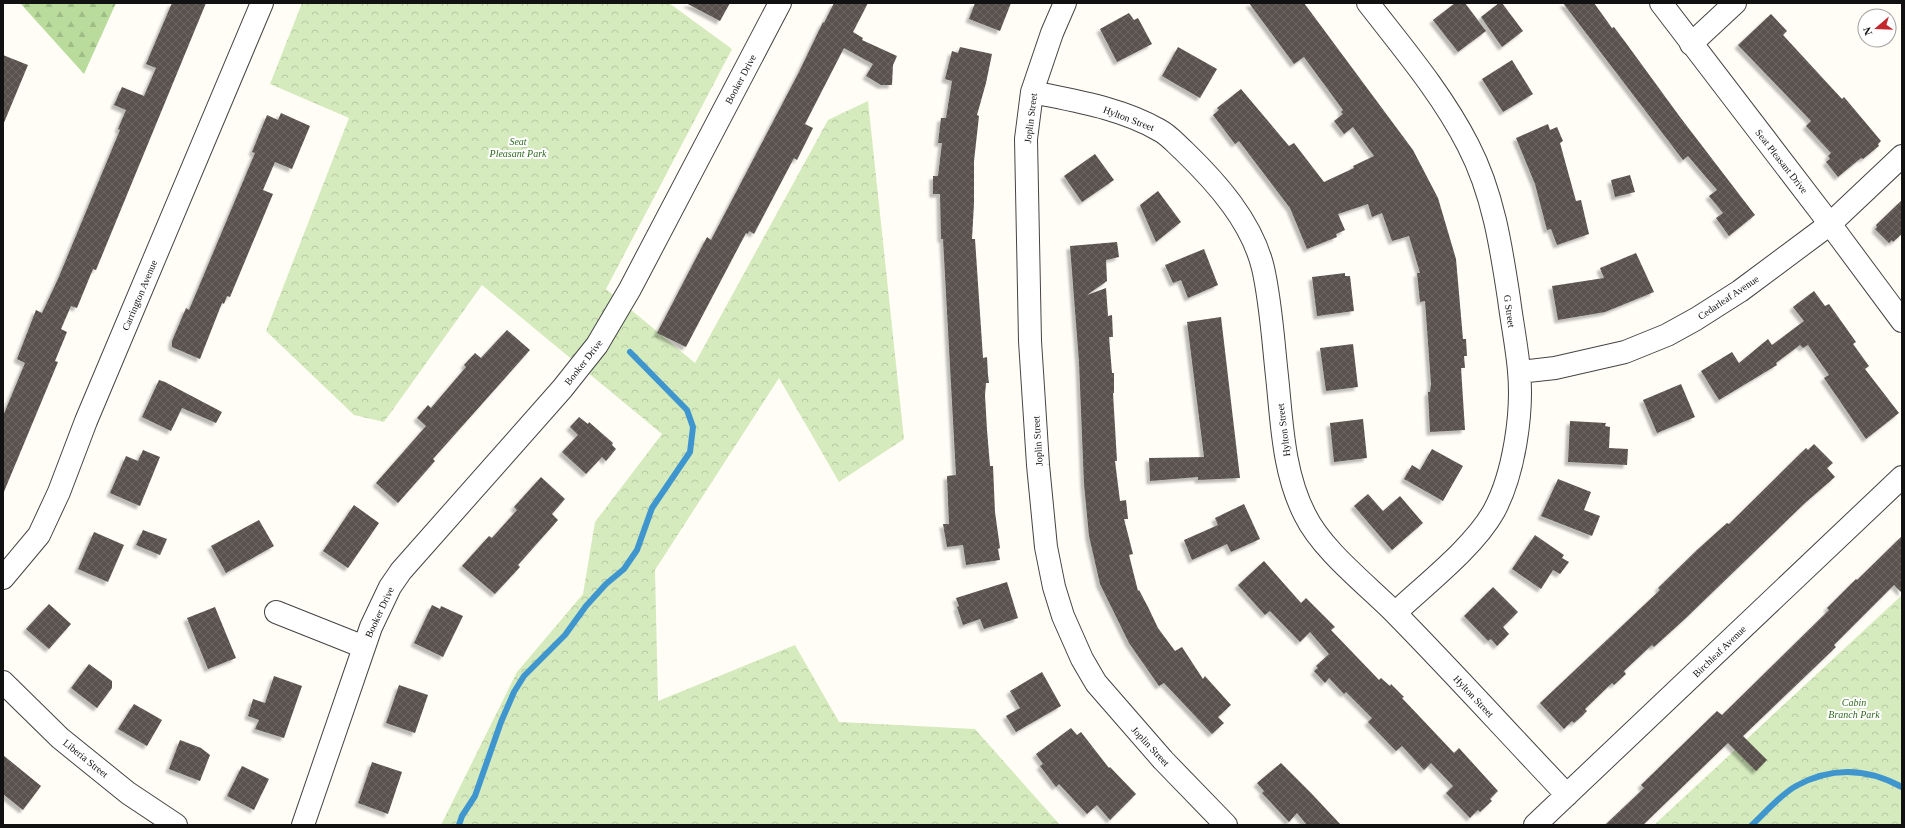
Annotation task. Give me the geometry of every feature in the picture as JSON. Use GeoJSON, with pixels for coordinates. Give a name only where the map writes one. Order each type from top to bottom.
{"type":"FeatureCollection","features":[{"type":"Feature","properties":{"kind":"street","name":"Carrington Avenue"},"geometry":{"type":"LineString","coordinates":[[3,578],[39,535],[59,492],[89,414],[262,3]]}},
{"type":"Feature","properties":{"kind":"street","name":"Booker Drive"},"geometry":{"type":"LineString","coordinates":[[303,825],[379,607],[401,571],[562,389],[597,345],[634,282],[780,3]]}},
{"type":"Feature","properties":{"kind":"street","name":"Joplin Street"},"geometry":{"type":"LineString","coordinates":[[1065,3],[1052,33],[1032,92],[1026,139],[1030,341],[1041,507],[1046,547],[1054,587],[1063,616],[1096,683],[1158,754],[1226,825]]}},
{"type":"Feature","properties":{"kind":"street","name":"G Street"},"geometry":{"type":"LineString","coordinates":[[1368,3],[1412,60],[1450,113],[1469,146],[1481,173],[1493,211],[1500,243],[1520,372],[1519,410],[1510,466],[1495,508],[1488,521],[1473,539],[1395,613]]}},
{"type":"Feature","properties":{"kind":"street","name":"Seat Pleasant Drive"},"geometry":{"type":"LineString","coordinates":[[1660,3],[1830,224],[1902,321]]}},
{"type":"Feature","properties":{"kind":"street"},"geometry":{"type":"LineString","coordinates":[[1691,44],[1734,3]]}},
{"type":"Feature","properties":{"kind":"street","name":"Hylton Street"},"geometry":{"type":"LineString","coordinates":[[1032,92],[1095,106],[1140,121],[1160,130],[1199,166],[1230,202],[1250,234],[1263,268],[1269,306],[1288,470],[1300,503],[1316,534],[1395,613],[1567,795]]}},
{"type":"Feature","properties":{"kind":"street","name":"Cedarleaf Avenue"},"geometry":{"type":"LineString","coordinates":[[1520,372],[1555,368],[1625,352],[1667,335],[1696,319],[1740,291],[1830,224],[1902,156]]}},
{"type":"Feature","properties":{"kind":"street","name":"Birchleaf Avenue"},"geometry":{"type":"LineString","coordinates":[[1535,825],[1902,477]]}},
{"type":"Feature","properties":{"kind":"street","name":"Booker Drive"},"geometry":{"type":"LineString","coordinates":[[276,612],[364,647]]}},
{"type":"Feature","properties":{"kind":"street","name":"Liberia Street"},"geometry":{"type":"LineString","coordinates":[[3,682],[60,738],[128,793],[176,825]]}},
{"type":"Feature","properties":{"kind":"green space"},"geometry":{"type":"Polygon","coordinates":[[[20,3],[116,3],[84,74],[20,3]]]}},
{"type":"Feature","properties":{"kind":"green space","name":"Seat Pleasant Park"},"geometry":{"type":"Polygon","coordinates":[[[302,3],[669,3],[732,49],[606,289],[695,363],[828,120],[868,101],[904,439],[839,482],[779,378],[655,570],[658,701],[795,645],[839,722],[975,729],[1060,825],[441,825],[517,672],[583,594],[595,522],[662,434],[482,285],[384,422],[354,415],[266,331],[349,118],[270,84],[302,3]]]}},
{"type":"Feature","properties":{"kind":"green space","name":"Cabin Branch Park"},"geometry":{"type":"Polygon","coordinates":[[[1902,595],[1902,825],[1654,825],[1902,595]]]}},
{"type":"Feature","properties":{"kind":"building"},"geometry":{"type":"Polygon","coordinates":[[[172,3],[206,3],[96,270],[93,269],[77,308],[71,306],[61,329],[67,332],[55,361],[58,362],[3,494],[3,416],[25,363],[17,359],[36,310],[42,313],[58,279],[120,130],[118,129],[126,110],[114,105],[122,87],[144,96],[156,68],[146,64],[172,3]]]}},
{"type":"Feature","properties":{"kind":"building"},"geometry":{"type":"Polygon","coordinates":[[[686,3],[730,3],[720,21],[686,3]]]}},
{"type":"Feature","properties":{"kind":"building"},"geometry":{"type":"Polygon","coordinates":[[[834,3],[868,3],[853,32],[863,38],[862,40],[897,56],[893,65],[892,85],[881,85],[866,76],[873,64],[844,48],[805,124],[813,128],[797,160],[794,158],[754,234],[749,231],[748,234],[746,233],[686,347],[657,333],[707,237],[711,240],[834,3]]]}},
{"type":"Feature","properties":{"kind":"building"},"geometry":{"type":"Polygon","coordinates":[[[975,3],[1011,3],[1000,31],[969,19],[975,3]]]}},
{"type":"Feature","properties":{"kind":"building"},"geometry":{"type":"Polygon","coordinates":[[[1249,3],[1304,3],[1413,150],[1438,198],[1456,259],[1463,339],[1466,339],[1467,356],[1464,356],[1465,368],[1461,368],[1465,430],[1430,432],[1428,392],[1430,392],[1431,384],[1425,301],[1420,302],[1417,273],[1420,273],[1409,236],[1392,241],[1382,213],[1372,217],[1368,204],[1338,214],[1345,230],[1336,234],[1337,237],[1307,249],[1290,208],[1239,141],[1235,144],[1213,115],[1219,110],[1217,108],[1241,89],[1289,146],[1294,143],[1324,182],[1354,168],[1353,166],[1374,156],[1353,127],[1344,134],[1334,121],[1343,114],[1341,112],[1343,110],[1304,57],[1294,64],[1249,3]]]}},
{"type":"Feature","properties":{"kind":"building"},"geometry":{"type":"Polygon","coordinates":[[[1455,3],[1465,3],[1486,31],[1458,52],[1433,20],[1455,3]]]}},
{"type":"Feature","properties":{"kind":"building"},"geometry":{"type":"Polygon","coordinates":[[[1499,3],[1502,3],[1523,31],[1502,47],[1481,17],[1499,3]]]}},
{"type":"Feature","properties":{"kind":"building"},"geometry":{"type":"Polygon","coordinates":[[[1563,3],[1594,3],[1612,28],[1614,27],[1755,215],[1729,236],[1716,218],[1723,213],[1709,196],[1717,190],[1688,156],[1683,160],[1563,3]]]}},
{"type":"Feature","properties":{"kind":"building"},"geometry":{"type":"Polygon","coordinates":[[[1129,13],[1134,20],[1138,18],[1152,44],[1117,62],[1100,29],[1129,13]]]}},
{"type":"Feature","properties":{"kind":"building"},"geometry":{"type":"Polygon","coordinates":[[[1771,14],[1787,31],[1783,35],[1842,99],[1844,97],[1881,141],[1878,144],[1879,146],[1863,159],[1861,158],[1838,177],[1826,162],[1830,159],[1828,156],[1831,153],[1806,126],[1811,121],[1738,45],[1771,14]]]}},
{"type":"Feature","properties":{"kind":"building"},"geometry":{"type":"Polygon","coordinates":[[[960,47],[992,54],[977,115],[979,116],[974,161],[972,239],[975,239],[983,358],[987,357],[989,383],[986,383],[985,395],[987,430],[990,466],[993,466],[995,512],[1000,548],[998,549],[1000,560],[966,565],[963,545],[947,547],[943,524],[949,524],[947,476],[956,475],[943,239],[941,239],[940,194],[933,194],[933,176],[938,176],[942,143],[938,143],[941,118],[946,118],[952,81],[945,79],[952,51],[958,53],[960,47]]]}},
{"type":"Feature","properties":{"kind":"building"},"geometry":{"type":"Polygon","coordinates":[[[1178,47],[1217,69],[1200,98],[1162,76],[1178,47]]]}},
{"type":"Feature","properties":{"kind":"building"},"geometry":{"type":"Polygon","coordinates":[[[3,55],[28,65],[3,125],[3,55]]]}},
{"type":"Feature","properties":{"kind":"building"},"geometry":{"type":"Polygon","coordinates":[[[1512,60],[1533,94],[1503,112],[1482,79],[1512,60]]]}},
{"type":"Feature","properties":{"kind":"building"},"geometry":{"type":"Polygon","coordinates":[[[281,113],[310,126],[292,169],[275,162],[263,190],[273,194],[230,297],[227,296],[224,304],[222,303],[200,359],[172,347],[172,341],[186,308],[189,310],[208,265],[255,153],[252,152],[267,115],[278,120],[281,113]]]}},
{"type":"Feature","properties":{"kind":"building"},"geometry":{"type":"Polygon","coordinates":[[[1548,124],[1550,130],[1557,127],[1563,141],[1560,143],[1576,201],[1581,200],[1589,234],[1557,245],[1551,229],[1547,230],[1535,184],[1516,138],[1548,124]]]}},
{"type":"Feature","properties":{"kind":"building"},"geometry":{"type":"Polygon","coordinates":[[[1095,154],[1114,180],[1082,202],[1064,176],[1095,154]]]}},
{"type":"Feature","properties":{"kind":"building"},"geometry":{"type":"Polygon","coordinates":[[[1630,175],[1635,192],[1615,197],[1611,180],[1630,175]]]}},
{"type":"Feature","properties":{"kind":"building"},"geometry":{"type":"Polygon","coordinates":[[[1158,191],[1181,222],[1156,242],[1140,205],[1158,191]]]}},
{"type":"Feature","properties":{"kind":"building"},"geometry":{"type":"Polygon","coordinates":[[[1902,200],[1902,234],[1893,242],[1892,240],[1889,243],[1875,229],[1877,227],[1876,225],[1902,200]]]}},
{"type":"Feature","properties":{"kind":"building"},"geometry":{"type":"Polygon","coordinates":[[[1117,242],[1119,257],[1106,260],[1107,281],[1087,295],[1106,288],[1108,316],[1112,315],[1113,337],[1109,337],[1112,373],[1114,373],[1113,393],[1117,461],[1115,461],[1120,501],[1126,500],[1128,519],[1124,519],[1133,554],[1129,555],[1138,591],[1139,590],[1158,628],[1175,651],[1182,647],[1203,679],[1205,676],[1231,705],[1218,717],[1224,723],[1212,734],[1164,683],[1159,686],[1129,643],[1100,584],[1089,536],[1084,484],[1079,362],[1070,246],[1117,242]]]}},
{"type":"Feature","properties":{"kind":"building"},"geometry":{"type":"Polygon","coordinates":[[[1204,249],[1218,285],[1188,298],[1181,280],[1173,283],[1165,265],[1204,249]]]}},
{"type":"Feature","properties":{"kind":"building"},"geometry":{"type":"Polygon","coordinates":[[[1636,253],[1654,292],[1605,312],[1558,320],[1552,286],[1604,278],[1600,268],[1636,253]]]}},
{"type":"Feature","properties":{"kind":"building"},"geometry":{"type":"Polygon","coordinates":[[[1345,273],[1345,276],[1350,276],[1354,311],[1317,316],[1312,277],[1345,273]]]}},
{"type":"Feature","properties":{"kind":"building"},"geometry":{"type":"Polygon","coordinates":[[[1814,291],[1825,306],[1829,304],[1856,342],[1853,344],[1869,366],[1865,369],[1899,413],[1866,439],[1824,378],[1829,375],[1808,345],[1803,348],[1800,345],[1776,363],[1777,365],[1719,400],[1701,371],[1732,352],[1739,363],[1768,339],[1772,345],[1804,321],[1793,307],[1814,291]]]}},
{"type":"Feature","properties":{"kind":"building"},"geometry":{"type":"Polygon","coordinates":[[[1221,317],[1240,478],[1198,480],[1198,477],[1150,481],[1149,458],[1204,457],[1187,322],[1221,317]]]}},
{"type":"Feature","properties":{"kind":"building"},"geometry":{"type":"Polygon","coordinates":[[[507,330],[530,350],[433,459],[435,461],[398,503],[376,483],[426,426],[417,418],[428,405],[431,408],[466,367],[464,365],[475,353],[481,358],[507,330]]]}},
{"type":"Feature","properties":{"kind":"building"},"geometry":{"type":"Polygon","coordinates":[[[1353,344],[1358,387],[1326,391],[1320,348],[1353,344]]]}},
{"type":"Feature","properties":{"kind":"building"},"geometry":{"type":"Polygon","coordinates":[[[159,380],[222,412],[216,423],[182,408],[171,431],[142,417],[159,380]]]}},
{"type":"Feature","properties":{"kind":"building"},"geometry":{"type":"Polygon","coordinates":[[[1681,384],[1695,417],[1657,433],[1643,400],[1681,384]]]}},
{"type":"Feature","properties":{"kind":"building"},"geometry":{"type":"Polygon","coordinates":[[[579,417],[588,424],[589,422],[613,443],[612,445],[616,449],[606,461],[602,457],[586,474],[562,452],[578,435],[570,427],[579,417]]]}},
{"type":"Feature","properties":{"kind":"building"},"geometry":{"type":"Polygon","coordinates":[[[1363,419],[1367,458],[1334,462],[1330,423],[1363,419]]]}},
{"type":"Feature","properties":{"kind":"building"},"geometry":{"type":"Polygon","coordinates":[[[1570,421],[1606,423],[1605,426],[1610,427],[1609,448],[1628,449],[1627,465],[1568,462],[1570,421]]]}},
{"type":"Feature","properties":{"kind":"building"},"geometry":{"type":"Polygon","coordinates":[[[1814,444],[1833,463],[1827,468],[1835,477],[1805,503],[1686,618],[1654,647],[1652,645],[1624,671],[1626,674],[1614,685],[1612,683],[1585,709],[1587,711],[1581,717],[1574,723],[1572,721],[1564,729],[1540,703],[1660,590],[1658,588],[1698,549],[1727,523],[1729,524],[1806,448],[1808,450],[1814,444]]]}},
{"type":"Feature","properties":{"kind":"building"},"geometry":{"type":"Polygon","coordinates":[[[1432,449],[1463,466],[1443,501],[1404,479],[1412,465],[1420,470],[1432,449]]]}},
{"type":"Feature","properties":{"kind":"building"},"geometry":{"type":"Polygon","coordinates":[[[143,450],[160,457],[140,506],[110,493],[126,456],[138,461],[143,450]]]}},
{"type":"Feature","properties":{"kind":"building"},"geometry":{"type":"Polygon","coordinates":[[[541,477],[565,499],[552,514],[558,520],[518,565],[520,567],[495,594],[462,566],[489,536],[492,538],[517,510],[514,507],[541,477]]]}},
{"type":"Feature","properties":{"kind":"building"},"geometry":{"type":"Polygon","coordinates":[[[1558,479],[1591,492],[1584,510],[1600,516],[1592,536],[1541,516],[1558,479]]]}},
{"type":"Feature","properties":{"kind":"building"},"geometry":{"type":"Polygon","coordinates":[[[1368,494],[1383,511],[1400,496],[1423,523],[1392,550],[1354,506],[1368,494]]]}},
{"type":"Feature","properties":{"kind":"building"},"geometry":{"type":"Polygon","coordinates":[[[1244,504],[1260,539],[1231,552],[1227,544],[1192,560],[1184,540],[1218,525],[1215,518],[1244,504]]]}},
{"type":"Feature","properties":{"kind":"building"},"geometry":{"type":"Polygon","coordinates":[[[354,505],[379,523],[348,568],[323,551],[354,505]]]}},
{"type":"Feature","properties":{"kind":"building"},"geometry":{"type":"Polygon","coordinates":[[[259,520],[274,546],[226,573],[211,546],[259,520]]]}},
{"type":"Feature","properties":{"kind":"building"},"geometry":{"type":"Polygon","coordinates":[[[143,530],[167,539],[160,555],[136,545],[143,530]]]}},
{"type":"Feature","properties":{"kind":"building"},"geometry":{"type":"Polygon","coordinates":[[[94,532],[124,545],[108,582],[78,569],[94,532]]]}},
{"type":"Feature","properties":{"kind":"building"},"geometry":{"type":"Polygon","coordinates":[[[1535,535],[1564,555],[1562,558],[1569,562],[1560,574],[1553,570],[1541,589],[1512,569],[1535,535]]]}},
{"type":"Feature","properties":{"kind":"building"},"geometry":{"type":"Polygon","coordinates":[[[1902,536],[1902,593],[1894,585],[1834,645],[1836,647],[1743,736],[1767,760],[1756,771],[1728,743],[1643,825],[1605,825],[1644,788],[1641,785],[1717,711],[1722,715],[1829,610],[1827,608],[1856,579],[1857,580],[1902,536]]]}},
{"type":"Feature","properties":{"kind":"building"},"geometry":{"type":"Polygon","coordinates":[[[1264,561],[1301,603],[1306,598],[1335,627],[1331,630],[1379,680],[1381,678],[1390,686],[1391,684],[1404,697],[1402,698],[1454,753],[1459,748],[1498,791],[1490,799],[1492,801],[1480,812],[1478,810],[1470,818],[1446,793],[1453,786],[1431,763],[1424,770],[1402,746],[1396,751],[1368,722],[1372,718],[1346,692],[1344,694],[1329,678],[1325,683],[1314,671],[1318,668],[1316,666],[1329,654],[1310,632],[1300,642],[1270,611],[1265,615],[1238,585],[1264,561]]]}},
{"type":"Feature","properties":{"kind":"building"},"geometry":{"type":"Polygon","coordinates":[[[1007,582],[1018,618],[984,629],[980,619],[963,625],[957,607],[959,606],[956,598],[1007,582]]]}},
{"type":"Feature","properties":{"kind":"building"},"geometry":{"type":"Polygon","coordinates":[[[1493,587],[1518,612],[1503,627],[1509,634],[1497,646],[1491,639],[1488,641],[1464,616],[1493,587]]]}},
{"type":"Feature","properties":{"kind":"building"},"geometry":{"type":"Polygon","coordinates":[[[49,604],[71,624],[49,649],[26,629],[49,604]]]}},
{"type":"Feature","properties":{"kind":"building"},"geometry":{"type":"Polygon","coordinates":[[[432,605],[440,609],[441,606],[463,616],[443,657],[414,643],[432,605]]]}},
{"type":"Feature","properties":{"kind":"building"},"geometry":{"type":"Polygon","coordinates":[[[215,607],[236,658],[208,669],[187,618],[215,607]]]}},
{"type":"Feature","properties":{"kind":"building"},"geometry":{"type":"Polygon","coordinates":[[[89,664],[112,681],[112,688],[97,708],[71,688],[89,664]]]}},
{"type":"Feature","properties":{"kind":"building"},"geometry":{"type":"Polygon","coordinates":[[[1042,672],[1061,706],[1016,732],[1006,716],[1020,708],[1010,691],[1042,672]]]}},
{"type":"Feature","properties":{"kind":"building"},"geometry":{"type":"Polygon","coordinates":[[[274,676],[302,686],[284,738],[255,729],[259,720],[248,716],[253,699],[265,703],[274,676]]]}},
{"type":"Feature","properties":{"kind":"building"},"geometry":{"type":"Polygon","coordinates":[[[399,685],[428,695],[415,733],[386,723],[399,685]]]}},
{"type":"Feature","properties":{"kind":"building"},"geometry":{"type":"Polygon","coordinates":[[[134,704],[162,720],[147,746],[118,729],[134,704]]]}},
{"type":"Feature","properties":{"kind":"building"},"geometry":{"type":"Polygon","coordinates":[[[1071,728],[1077,735],[1081,732],[1109,768],[1110,767],[1136,794],[1110,820],[1097,805],[1087,814],[1059,784],[1056,787],[1040,766],[1043,764],[1036,754],[1071,728]]]}},
{"type":"Feature","properties":{"kind":"building"},"geometry":{"type":"Polygon","coordinates":[[[180,740],[201,748],[210,755],[200,781],[169,769],[180,740]]]}},
{"type":"Feature","properties":{"kind":"building"},"geometry":{"type":"Polygon","coordinates":[[[3,755],[41,786],[23,810],[3,794],[3,755]]]}},
{"type":"Feature","properties":{"kind":"building"},"geometry":{"type":"Polygon","coordinates":[[[372,762],[402,772],[388,814],[358,803],[372,762]]]}},
{"type":"Feature","properties":{"kind":"building"},"geometry":{"type":"Polygon","coordinates":[[[1281,763],[1341,825],[1307,825],[1297,813],[1289,822],[1262,793],[1264,791],[1257,783],[1281,763]]]}},
{"type":"Feature","properties":{"kind":"building"},"geometry":{"type":"Polygon","coordinates":[[[242,766],[269,779],[254,810],[227,796],[242,766]]]}},
{"type":"Feature","properties":{"kind":"waterway"},"geometry":{"type":"LineString","coordinates":[[459,825],[462,816],[475,796],[501,722],[514,692],[524,676],[565,635],[586,606],[606,584],[624,569],[637,550],[652,508],[690,452],[693,427],[687,410],[630,352]]}},
{"type":"Feature","properties":{"kind":"waterway"},"geometry":{"type":"LineString","coordinates":[[1752,825],[1790,790],[1809,780],[1823,775],[1849,772],[1863,773],[1876,776],[1902,787]]}}]}
